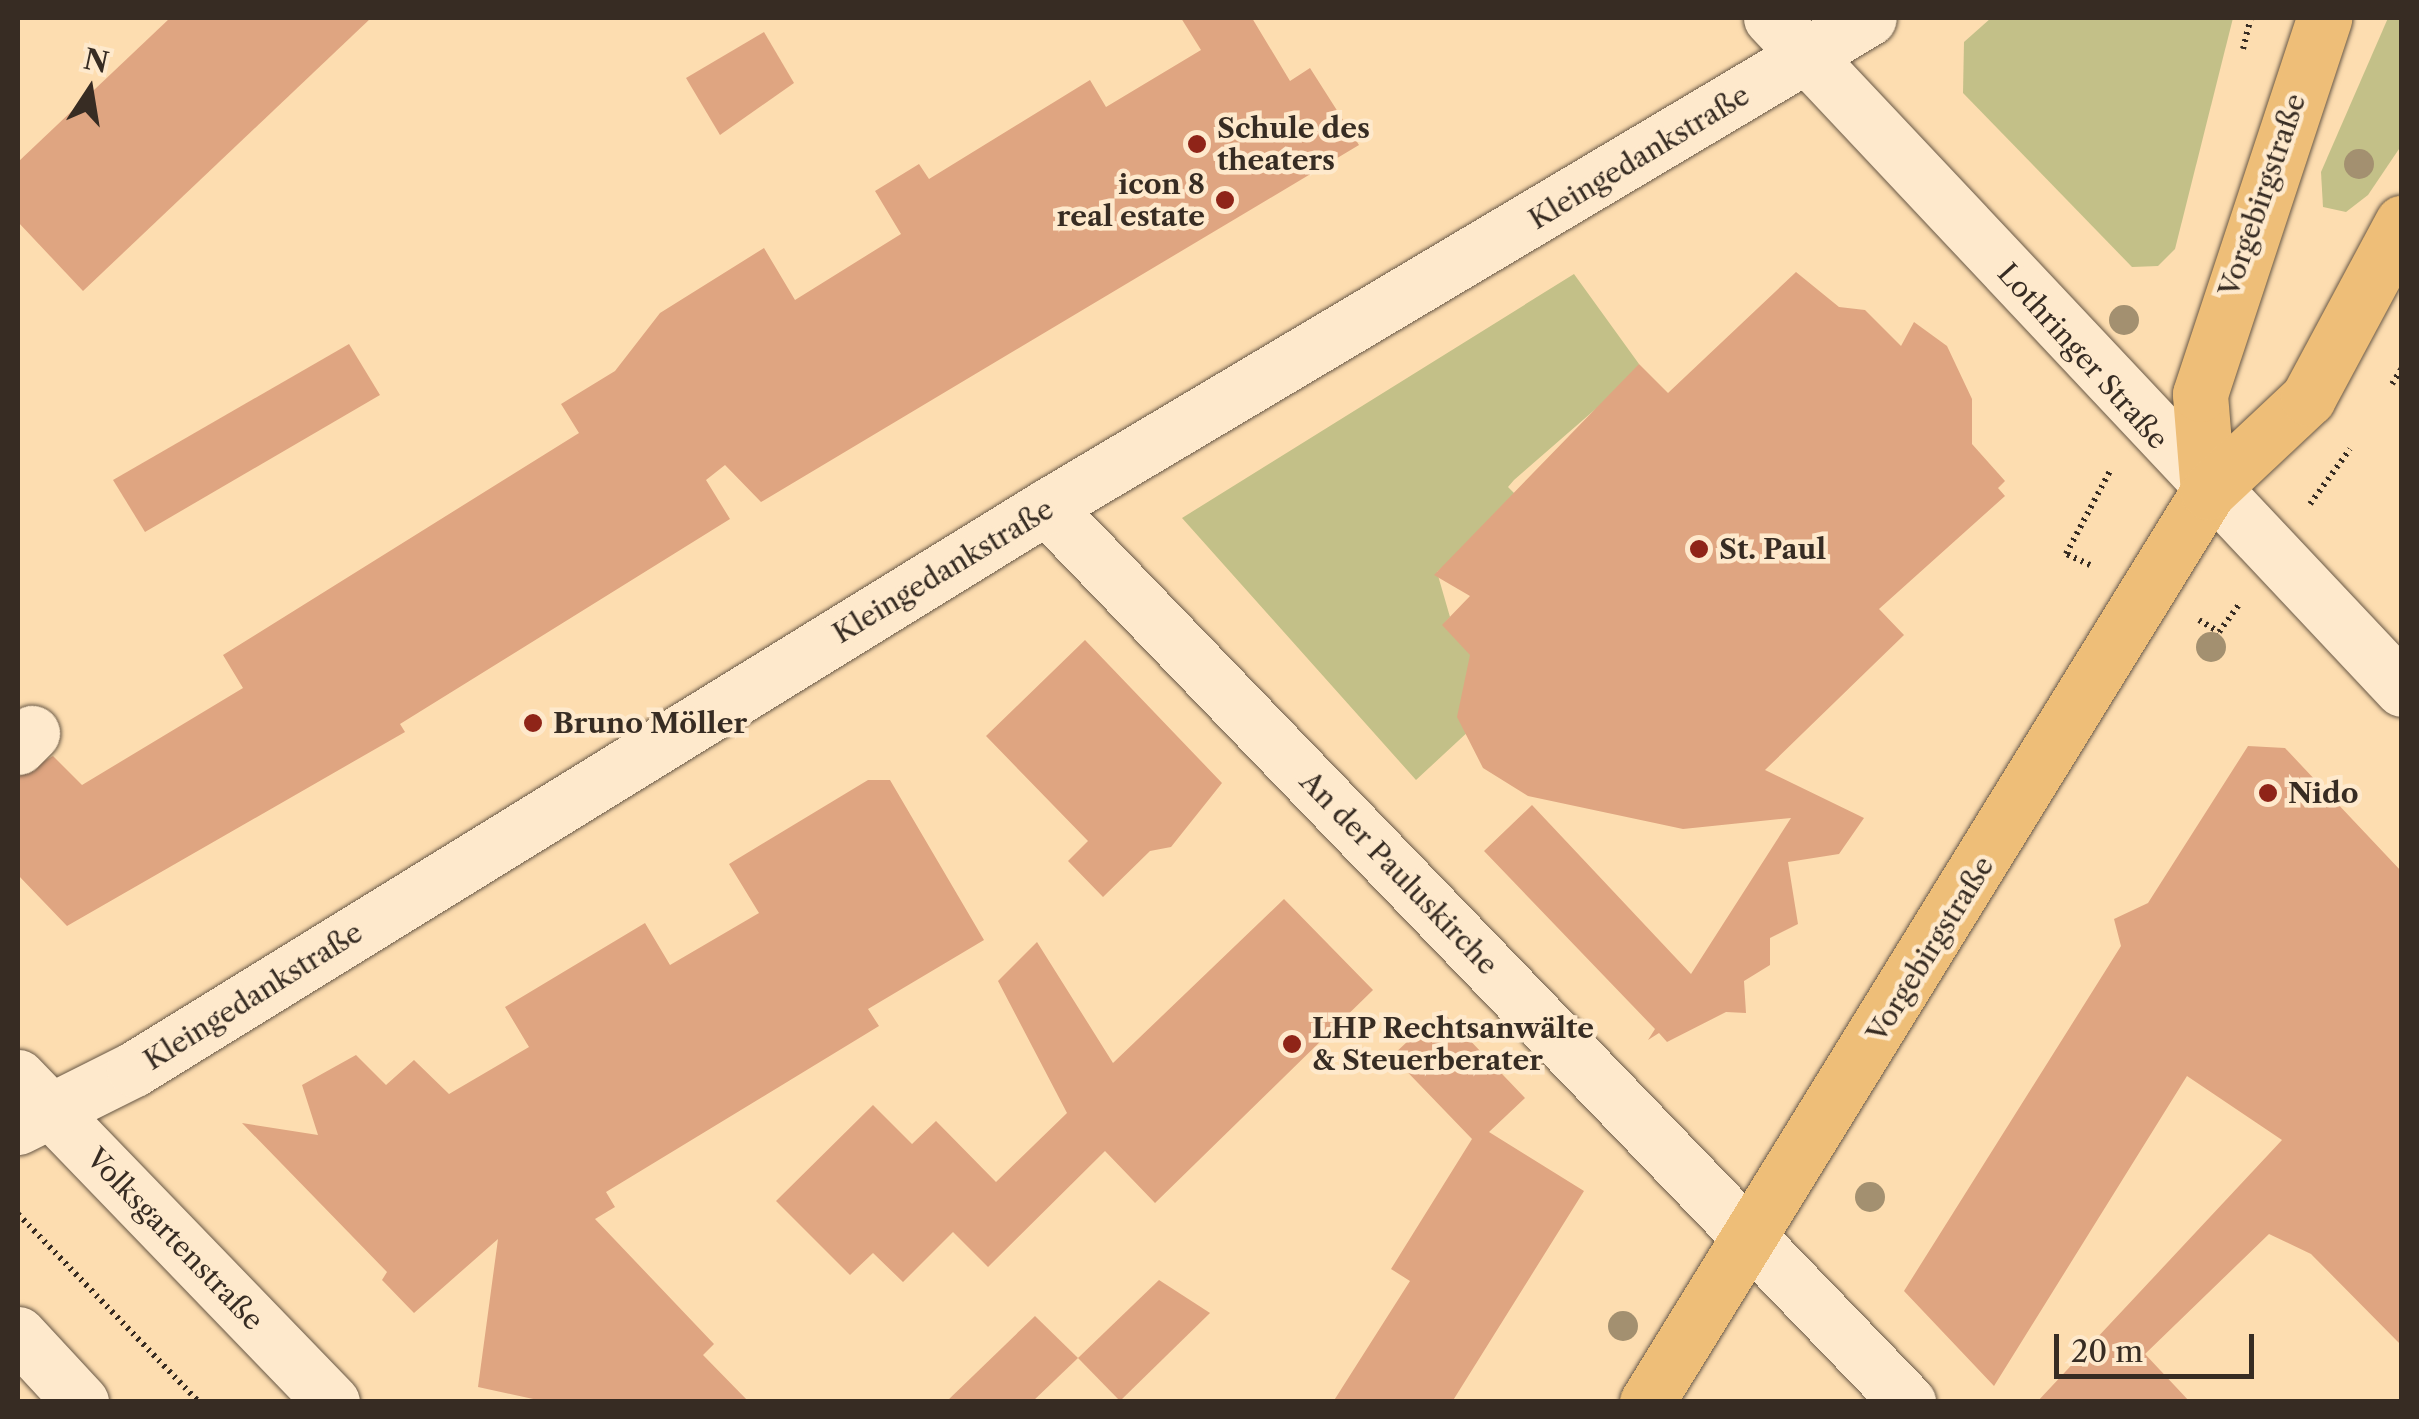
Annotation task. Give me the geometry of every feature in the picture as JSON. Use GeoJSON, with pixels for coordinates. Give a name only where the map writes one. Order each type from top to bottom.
{"type":"FeatureCollection","features":[{"type":"Feature","properties":{"kind":"main road","name":"Vorgebirgstraße"},"geometry":{"type":"LineString","coordinates":[[2208,492],[2200,394],[2313,30]]}},
{"type":"Feature","properties":{"kind":"main road","name":"Vorgebirgstraße"},"geometry":{"type":"LineString","coordinates":[[1647,1402],[1752,1239],[2208,492],[2308,398],[2402,223]]}},
{"type":"Feature","properties":{"kind":"street","name":"Lothringer Straße"},"geometry":{"type":"LineString","coordinates":[[1771,18],[2208,492],[2402,689]]}},
{"type":"Feature","properties":{"kind":"street","name":"Kleingedankstraße"},"geometry":{"type":"LineString","coordinates":[[29,1105],[1869,18]]}},
{"type":"Feature","properties":{"kind":"street","name":"An der Pauluskirche"},"geometry":{"type":"LineString","coordinates":[[1046,507],[1908,1402]]}},
{"type":"Feature","properties":{"kind":"street","name":"Volksgartenstraße"},"geometry":{"type":"LineString","coordinates":[[29,1105],[332,1402]]}},
{"type":"Feature","properties":{"kind":"street"},"geometry":{"type":"LineString","coordinates":[[18,1334],[81,1402]]}},
{"type":"Feature","properties":{"kind":"path"},"geometry":{"type":"LineString","coordinates":[[18,1214],[199,1402]]}},
{"type":"Feature","properties":{"kind":"shaded area"},"geometry":{"type":"Polygon","coordinates":[[[1991,18],[2233,18],[2175,249],[2158,266],[2132,267],[1963,93],[1964,42],[1991,18]]]}},
{"type":"Feature","properties":{"kind":"shaded area"},"geometry":{"type":"Polygon","coordinates":[[[2388,18],[2401,18],[2401,146],[2368,195],[2346,212],[2323,207],[2321,172],[2388,18]]]}},
{"type":"Feature","properties":{"kind":"shaded area"},"geometry":{"type":"Polygon","coordinates":[[[1574,274],[1639,364],[1637,373],[1514,480],[1508,487],[1521,500],[1437,572],[1450,617],[1443,625],[1496,635],[1471,729],[1416,780],[1182,518],[1574,274]]]}},
{"type":"Feature","properties":{"kind":"building"},"geometry":{"type":"Polygon","coordinates":[[[170,18],[371,18],[83,291],[18,222],[18,162],[170,18]]]}},
{"type":"Feature","properties":{"kind":"building"},"geometry":{"type":"Polygon","coordinates":[[[1181,18],[1252,18],[1290,81],[1310,68],[1359,145],[761,502],[725,465],[706,480],[730,519],[400,724],[405,732],[67,926],[18,875],[18,777],[53,756],[82,785],[243,688],[223,655],[579,433],[561,404],[615,371],[660,313],[764,248],[795,300],[901,234],[875,191],[919,164],[929,179],[1090,80],[1106,107],[1201,50],[1181,18]]]}},
{"type":"Feature","properties":{"kind":"building"},"geometry":{"type":"Polygon","coordinates":[[[764,32],[794,83],[720,135],[686,78],[764,32]]]}},
{"type":"Feature","properties":{"kind":"building","name":"St. Paul"},"geometry":{"type":"Polygon","coordinates":[[[1796,272],[1839,307],[1865,310],[1901,346],[1914,322],[1947,346],[1972,399],[1972,444],[2005,481],[1998,488],[2005,496],[1879,609],[1904,635],[1765,770],[1864,818],[1839,854],[1788,862],[1798,924],[1770,938],[1770,965],[1744,981],[1746,1013],[1726,1012],[1667,1042],[1659,1033],[1648,1040],[1655,1029],[1484,851],[1532,805],[1691,974],[1791,818],[1683,829],[1528,796],[1483,768],[1457,717],[1470,655],[1442,625],[1470,596],[1434,575],[1639,364],[1668,393],[1796,272]]]}},
{"type":"Feature","properties":{"kind":"building"},"geometry":{"type":"Polygon","coordinates":[[[349,344],[380,395],[145,532],[113,480],[349,344]]]}},
{"type":"Feature","properties":{"kind":"building"},"geometry":{"type":"Polygon","coordinates":[[[1085,640],[1222,783],[1171,847],[1150,851],[1103,897],[1068,861],[1088,841],[986,736],[1085,640]]]}},
{"type":"Feature","properties":{"kind":"building"},"geometry":{"type":"Polygon","coordinates":[[[2248,746],[2285,748],[2402,872],[2402,1346],[2311,1254],[2269,1234],[2145,1354],[2190,1402],[2037,1402],[2282,1140],[2187,1076],[1994,1386],[1904,1291],[2121,946],[2114,919],[2148,903],[2248,746]]]}},
{"type":"Feature","properties":{"kind":"building"},"geometry":{"type":"Polygon","coordinates":[[[868,780],[890,780],[984,940],[868,1009],[879,1026],[606,1192],[615,1207],[595,1219],[714,1344],[703,1355],[749,1402],[547,1402],[478,1387],[498,1239],[414,1313],[382,1280],[387,1272],[242,1123],[318,1135],[302,1085],[356,1055],[386,1085],[414,1060],[449,1094],[529,1047],[505,1007],[645,923],[670,965],[759,913],[729,864],[868,780]]]}},
{"type":"Feature","properties":{"kind":"building"},"geometry":{"type":"Polygon","coordinates":[[[1284,899],[1373,990],[1155,1203],[1105,1151],[988,1267],[953,1232],[903,1282],[873,1253],[850,1275],[776,1201],[873,1105],[912,1144],[936,1121],[996,1182],[1067,1113],[998,981],[1037,942],[1113,1063],[1284,899]]]}},
{"type":"Feature","properties":{"kind":"building"},"geometry":{"type":"Polygon","coordinates":[[[1441,1010],[1525,1098],[1489,1132],[1584,1191],[1452,1402],[1333,1402],[1410,1281],[1391,1269],[1472,1139],[1392,1056],[1441,1010]]]}},
{"type":"Feature","properties":{"kind":"building"},"geometry":{"type":"Polygon","coordinates":[[[1159,1280],[1210,1313],[1120,1401],[1078,1358],[1159,1280]]]}},
{"type":"Feature","properties":{"kind":"building"},"geometry":{"type":"Polygon","coordinates":[[[1035,1316],[1078,1358],[1032,1402],[946,1402],[1035,1316]]]}},
{"type":"Feature","properties":{"kind":"place","name":"Schule des theaters"},"geometry":{"type":"Point","coordinates":[1197,144]}},
{"type":"Feature","properties":{"kind":"place","name":"icon 8 real estate"},"geometry":{"type":"Point","coordinates":[1225,200]}},
{"type":"Feature","properties":{"kind":"place","name":"St. Paul"},"geometry":{"type":"Point","coordinates":[1699,549]}},
{"type":"Feature","properties":{"kind":"place","name":"Bruno Möller"},"geometry":{"type":"Point","coordinates":[533,723]}},
{"type":"Feature","properties":{"kind":"place","name":"Nido"},"geometry":{"type":"Point","coordinates":[2268,793]}},
{"type":"Feature","properties":{"kind":"place","name":"LHP Rechtsanwälte & Steuerberater"},"geometry":{"type":"Point","coordinates":[1292,1044]}}]}
